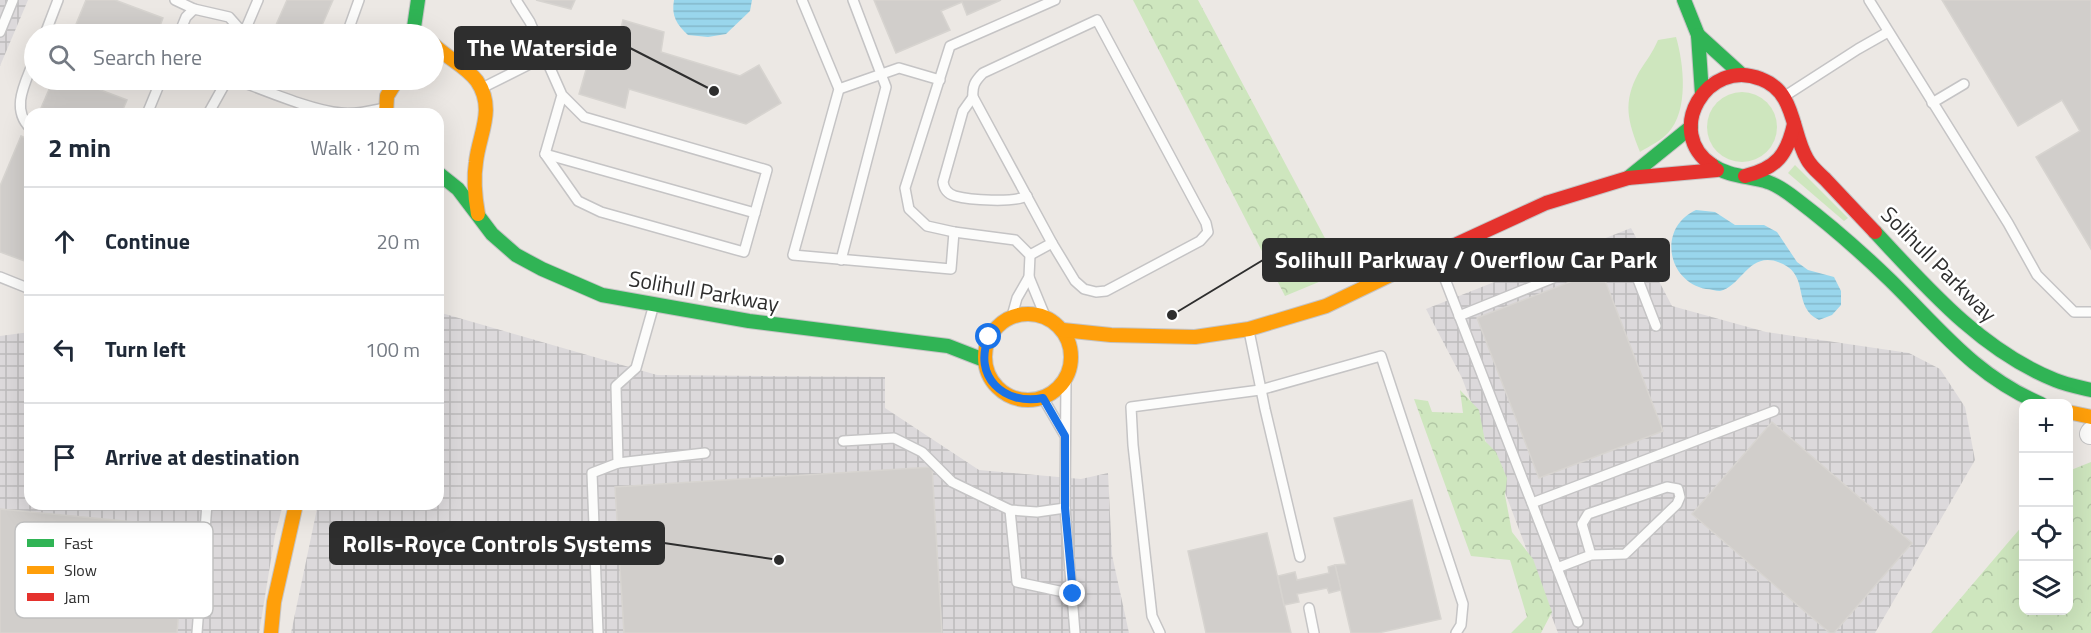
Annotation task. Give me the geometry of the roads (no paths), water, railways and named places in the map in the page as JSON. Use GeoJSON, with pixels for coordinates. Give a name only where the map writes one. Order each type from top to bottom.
{"type":"FeatureCollection","features":[{"type":"Feature","properties":{"kind":"street"},"geometry":{"type":"LineString","coordinates":[[1684,0],[1698,35],[1702,94]]}},
{"type":"Feature","properties":{"kind":"street"},"geometry":{"type":"LineString","coordinates":[[415,24],[418,6]]}},
{"type":"Feature","properties":{"kind":"street"},"geometry":{"type":"LineString","coordinates":[[418,6],[422,24]]}},
{"type":"Feature","properties":{"kind":"street"},"geometry":{"type":"LineString","coordinates":[[1698,35],[1742,75]]}},
{"type":"Feature","properties":{"kind":"street"},"geometry":{"type":"LineString","coordinates":[[444,55],[475,78],[486,101],[488,117],[476,159],[474,188],[478,214]]}},
{"type":"Feature","properties":{"kind":"street"},"geometry":{"type":"LineString","coordinates":[[444,63],[461,67]]}},
{"type":"Feature","properties":{"kind":"street"},"geometry":{"type":"LineString","coordinates":[[1717,170],[1699,153],[1693,142],[1692,114],[1696,101],[1702,94],[1713,83],[1726,77],[1742,75],[1758,77],[1773,85],[1784,96]]}},
{"type":"Feature","properties":{"kind":"street"},"geometry":{"type":"LineString","coordinates":[[386,108],[387,96],[391,90]]}},
{"type":"Feature","properties":{"kind":"street","name":"Solihull Parkway"},"geometry":{"type":"LineString","coordinates":[[1784,96],[1791,108],[1794,124],[1808,160],[1916,274],[1967,324],[1995,348],[2027,368],[2066,385],[2091,390]]}},
{"type":"Feature","properties":{"kind":"street"},"geometry":{"type":"LineString","coordinates":[[1745,177],[1758,174],[1773,166],[1782,157],[1790,141],[1794,124]]}},
{"type":"Feature","properties":{"kind":"street"},"geometry":{"type":"LineString","coordinates":[[1628,178],[1691,127]]}},
{"type":"Feature","properties":{"kind":"street"},"geometry":{"type":"LineString","coordinates":[[466,155],[478,144],[483,134]]}},
{"type":"Feature","properties":{"kind":"street"},"geometry":{"type":"LineString","coordinates":[[1063,330],[1111,335],[1195,337],[1249,329],[1326,306],[1546,203],[1628,178],[1717,170]]}},
{"type":"Feature","properties":{"kind":"street","name":"Solihull Parkway"},"geometry":{"type":"LineString","coordinates":[[1717,170],[1778,186],[1849,241],[1900,290],[1932,326],[1971,362],[2031,399]]}},
{"type":"Feature","properties":{"kind":"street","name":"Solihull Parkway"},"geometry":{"type":"LineString","coordinates":[[444,171],[492,234],[516,255],[602,295],[760,322],[948,346],[984,360]]}},
{"type":"Feature","properties":{"kind":"street"},"geometry":{"type":"LineString","coordinates":[[1068,373],[1072,351],[1063,330],[1045,316],[1025,313],[1012,316],[997,326],[989,337],[984,360],[992,382],[1003,393],[1016,399],[1029,401],[1043,398],[1056,390],[1088,350],[1111,335]]}},
{"type":"Feature","properties":{"kind":"street","name":"Solihull Parkway"},"geometry":{"type":"LineString","coordinates":[[948,346],[989,337]]}},
{"type":"Feature","properties":{"kind":"street"},"geometry":{"type":"LineString","coordinates":[[2073,415],[2091,428]]}},
{"type":"Feature","properties":{"kind":"street"},"geometry":{"type":"LineString","coordinates":[[271,633],[274,602],[295,510]]}},
{"type":"Feature","properties":{"kind":"lane"},"geometry":{"type":"LineString","coordinates":[[0,32],[13,0]]}},
{"type":"Feature","properties":{"kind":"lane"},"geometry":{"type":"LineString","coordinates":[[49,24],[58,0]]}},
{"type":"Feature","properties":{"kind":"lane"},"geometry":{"type":"LineString","coordinates":[[175,0],[194,9],[229,17],[235,24]]}},
{"type":"Feature","properties":{"kind":"lane"},"geometry":{"type":"LineString","coordinates":[[248,24],[258,0]]}},
{"type":"Feature","properties":{"kind":"lane"},"geometry":{"type":"LineString","coordinates":[[350,24],[359,0]]}},
{"type":"Feature","properties":{"kind":"lane"},"geometry":{"type":"LineString","coordinates":[[516,0],[530,22],[562,95],[584,117],[767,170],[744,252],[612,215],[578,201],[545,154]]}},
{"type":"Feature","properties":{"kind":"lane"},"geometry":{"type":"LineString","coordinates":[[802,0],[839,89],[793,255],[951,269],[954,232]]}},
{"type":"Feature","properties":{"kind":"lane"},"geometry":{"type":"LineString","coordinates":[[841,260],[886,87],[853,0]]}},
{"type":"Feature","properties":{"kind":"lane"},"geometry":{"type":"LineString","coordinates":[[1869,0],[2008,223],[2037,275],[2074,312],[2091,312]]}},
{"type":"Feature","properties":{"kind":"lane"},"geometry":{"type":"LineString","coordinates":[[1045,316],[1029,277],[1030,255],[1015,240],[927,226],[909,208],[905,188],[950,46],[1049,1]]}},
{"type":"Feature","properties":{"kind":"lane"},"geometry":{"type":"LineString","coordinates":[[183,24],[194,9]]}},
{"type":"Feature","properties":{"kind":"lane"},"geometry":{"type":"LineString","coordinates":[[1096,20],[1206,223],[1208,232],[1190,247],[1106,291],[1096,292],[1084,289],[1075,281],[1027,196],[973,97],[972,89],[975,81],[983,73],[1096,20]]}},
{"type":"Feature","properties":{"kind":"lane"},"geometry":{"type":"LineString","coordinates":[[1784,96],[1887,32]]}},
{"type":"Feature","properties":{"kind":"lane"},"geometry":{"type":"LineString","coordinates":[[482,89],[528,65],[542,50]]}},
{"type":"Feature","properties":{"kind":"lane"},"geometry":{"type":"LineString","coordinates":[[839,89],[899,68],[940,80]]}},
{"type":"Feature","properties":{"kind":"lane"},"geometry":{"type":"LineString","coordinates":[[1932,103],[1964,84]]}},
{"type":"Feature","properties":{"kind":"lane"},"geometry":{"type":"LineString","coordinates":[[24,87],[19,100],[24,120]]}},
{"type":"Feature","properties":{"kind":"lane"},"geometry":{"type":"LineString","coordinates":[[149,108],[157,90]]}},
{"type":"Feature","properties":{"kind":"lane"},"geometry":{"type":"LineString","coordinates":[[211,108],[221,90]]}},
{"type":"Feature","properties":{"kind":"lane"},"geometry":{"type":"LineString","coordinates":[[265,90],[319,108]]}},
{"type":"Feature","properties":{"kind":"lane"},"geometry":{"type":"LineString","coordinates":[[545,154],[562,95]]}},
{"type":"Feature","properties":{"kind":"lane"},"geometry":{"type":"LineString","coordinates":[[973,97],[963,111],[943,182],[944,188],[954,196],[1015,200],[1027,196]]}},
{"type":"Feature","properties":{"kind":"lane"},"geometry":{"type":"LineString","coordinates":[[545,154],[755,213]]}},
{"type":"Feature","properties":{"kind":"lane"},"geometry":{"type":"LineString","coordinates":[[1030,255],[1052,243]]}},
{"type":"Feature","properties":{"kind":"lane"},"geometry":{"type":"LineString","coordinates":[[1459,316],[1619,253],[1630,260],[1656,326]]}},
{"type":"Feature","properties":{"kind":"lane"},"geometry":{"type":"LineString","coordinates":[[1435,254],[1578,622]]}},
{"type":"Feature","properties":{"kind":"lane"},"geometry":{"type":"LineString","coordinates":[[0,277],[24,287]]}},
{"type":"Feature","properties":{"kind":"lane"},"geometry":{"type":"LineString","coordinates":[[1012,316],[1017,298],[1029,277]]}},
{"type":"Feature","properties":{"kind":"lane"},"geometry":{"type":"LineString","coordinates":[[618,463],[616,386],[636,368],[654,305]]}},
{"type":"Feature","properties":{"kind":"lane"},"geometry":{"type":"LineString","coordinates":[[1249,329],[1260,390],[1300,557]]}},
{"type":"Feature","properties":{"kind":"lane"},"geometry":{"type":"LineString","coordinates":[[1160,633],[1152,616],[1133,445],[1131,407],[1260,390],[1381,356],[1463,604],[1461,625],[1456,633]]}},
{"type":"Feature","properties":{"kind":"lane"},"geometry":{"type":"LineString","coordinates":[[1068,373],[1065,508],[1075,633]]}},
{"type":"Feature","properties":{"kind":"lane"},"geometry":{"type":"LineString","coordinates":[[1043,398],[1065,436]]}},
{"type":"Feature","properties":{"kind":"lane"},"geometry":{"type":"LineString","coordinates":[[1532,503],[1774,411]]}},
{"type":"Feature","properties":{"kind":"lane"},"geometry":{"type":"LineString","coordinates":[[843,441],[894,438],[922,452],[952,482],[1010,510],[1037,512],[1065,508]]}},
{"type":"Feature","properties":{"kind":"lane"},"geometry":{"type":"LineString","coordinates":[[598,633],[592,473],[618,463],[705,453]]}},
{"type":"Feature","properties":{"kind":"lane"},"geometry":{"type":"LineString","coordinates":[[1557,568],[1592,555],[1625,554],[1677,504],[1680,497],[1678,489],[1667,486],[1588,514],[1582,524],[1592,555]]}},
{"type":"Feature","properties":{"kind":"lane"},"geometry":{"type":"LineString","coordinates":[[1010,510],[1017,582],[1073,594]]}},
{"type":"Feature","properties":{"kind":"lane"},"geometry":{"type":"LineString","coordinates":[[1309,608],[1314,633]]}},
{"type":"Feature","properties":{"kind":"lane"},"geometry":{"type":"LineString","coordinates":[[197,633],[198,618]]}},
{"type":"Feature","properties":{"kind":"water"},"geometry":{"type":"Polygon","coordinates":[[[674,0],[752,0],[750,11],[726,34],[708,37],[688,35],[684,31],[674,15],[674,0]]]}},
{"type":"Feature","properties":{"kind":"water"},"geometry":{"type":"Polygon","coordinates":[[[1696,210],[1715,212],[1735,225],[1764,225],[1777,232],[1797,262],[1808,270],[1834,277],[1841,291],[1841,305],[1832,315],[1819,320],[1806,308],[1796,276],[1783,264],[1771,260],[1754,264],[1728,288],[1720,291],[1693,284],[1682,276],[1675,265],[1672,240],[1676,228],[1684,218],[1696,210]]]}},
{"type":"Feature","properties":{"kind":"place","name":"The Waterside"},"geometry":{"type":"Point","coordinates":[714,91]}},
{"type":"Feature","properties":{"kind":"place","name":"Solihull Parkway / Overflow Car Park"},"geometry":{"type":"Point","coordinates":[1172,315]}},
{"type":"Feature","properties":{"kind":"place","name":"Rolls-Royce Controls Systems"},"geometry":{"type":"Point","coordinates":[779,560]}}]}
